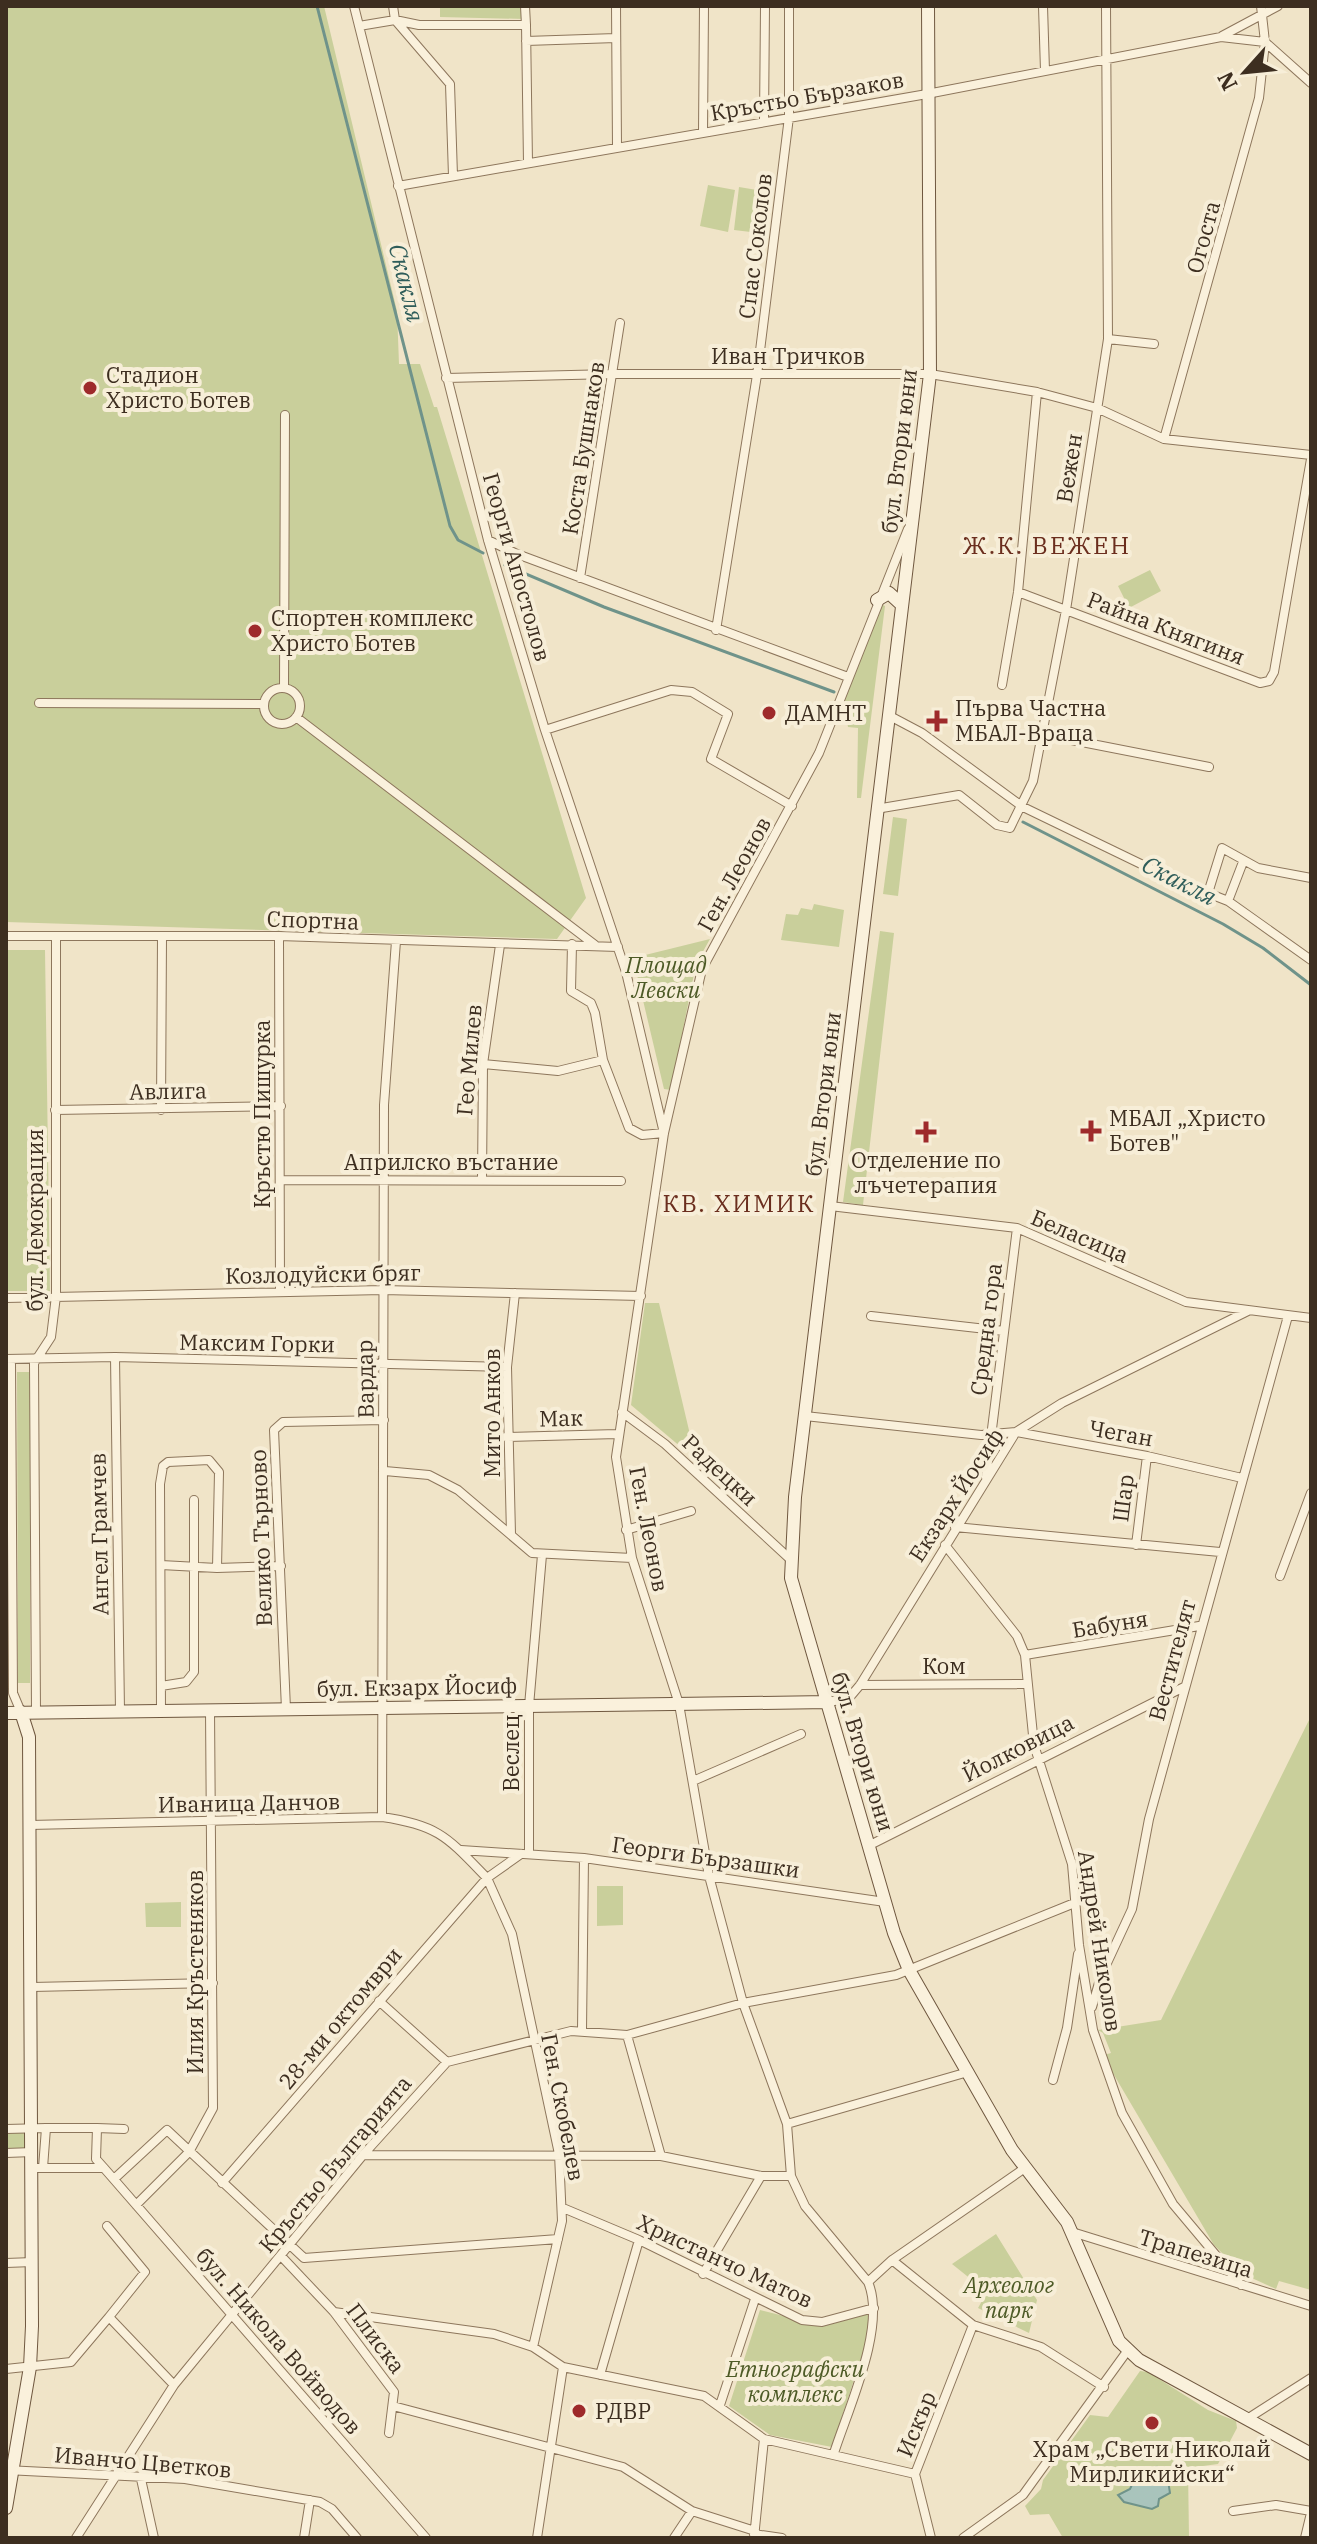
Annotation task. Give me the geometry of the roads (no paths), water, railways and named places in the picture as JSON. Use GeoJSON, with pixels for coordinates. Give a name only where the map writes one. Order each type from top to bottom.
{"type":"FeatureCollection","features":[{"type":"Feature","properties":{"kind":"street","name":"Георги Апостолов"},"geometry":{"type":"LineString","coordinates":[[354,6],[488,540],[545,730],[618,947],[664,1133]]}},
{"type":"Feature","properties":{"kind":"street"},"geometry":{"type":"LineString","coordinates":[[393,6],[395,20],[450,84],[453,176]]}},
{"type":"Feature","properties":{"kind":"street"},"geometry":{"type":"LineString","coordinates":[[525,6],[528,163]]}},
{"type":"Feature","properties":{"kind":"street"},"geometry":{"type":"LineString","coordinates":[[616,6],[617,147]]}},
{"type":"Feature","properties":{"kind":"street"},"geometry":{"type":"LineString","coordinates":[[703,132],[704,6]]}},
{"type":"Feature","properties":{"kind":"street"},"geometry":{"type":"LineString","coordinates":[[764,120],[765,6]]}},
{"type":"Feature","properties":{"kind":"street","name":"Спас Соколов"},"geometry":{"type":"LineString","coordinates":[[716,630],[757,375],[789,117],[789,6]]}},
{"type":"Feature","properties":{"kind":"street","name":"бул. Втори юни"},"geometry":{"type":"LineString","coordinates":[[928,6],[930,374],[887,715],[790,1559],[796,1596],[897,1945],[1025,2168],[1054,2202],[1072,2232],[1107,2320],[1128,2350]]}},
{"type":"Feature","properties":{"kind":"street"},"geometry":{"type":"LineString","coordinates":[[1043,6],[1045,71]]}},
{"type":"Feature","properties":{"kind":"street","name":"Вежен"},"geometry":{"type":"LineString","coordinates":[[1023,807],[1033,781],[1066,610],[1108,339],[1106,6]]}},
{"type":"Feature","properties":{"kind":"street","name":"Кръстьо Бързаков"},"geometry":{"type":"LineString","coordinates":[[1221,37],[1262,10],[1278,6]]}},
{"type":"Feature","properties":{"kind":"street","name":"Огоста"},"geometry":{"type":"LineString","coordinates":[[1164,439],[1259,98],[1265,42],[1262,10]]}},
{"type":"Feature","properties":{"kind":"street"},"geometry":{"type":"LineString","coordinates":[[359,26],[395,20],[419,25],[526,25]]}},
{"type":"Feature","properties":{"kind":"street","name":"Кръстьо Бързаков"},"geometry":{"type":"LineString","coordinates":[[398,186],[927,94],[1221,37],[1265,42]]}},
{"type":"Feature","properties":{"kind":"street"},"geometry":{"type":"LineString","coordinates":[[526,41],[616,38]]}},
{"type":"Feature","properties":{"kind":"street"},"geometry":{"type":"LineString","coordinates":[[1265,42],[1311,83]]}},
{"type":"Feature","properties":{"kind":"street","name":"Коста Бушнаков"},"geometry":{"type":"LineString","coordinates":[[580,578],[620,323]]}},
{"type":"Feature","properties":{"kind":"street"},"geometry":{"type":"LineString","coordinates":[[1108,339],[1154,344]]}},
{"type":"Feature","properties":{"kind":"street","name":"Иван Тричков"},"geometry":{"type":"LineString","coordinates":[[446,378],[613,374],[930,374],[1037,392],[1097,408],[1164,439],[1311,457]]}},
{"type":"Feature","properties":{"kind":"street"},"geometry":{"type":"LineString","coordinates":[[1002,685],[1018,592],[1037,392]]}},
{"type":"Feature","properties":{"kind":"street"},"geometry":{"type":"LineString","coordinates":[[284,688],[285,415]]}},
{"type":"Feature","properties":{"kind":"street","name":"Райна Княгиня"},"geometry":{"type":"LineString","coordinates":[[1018,592],[1260,683],[1269,681],[1274,672],[1311,457]]}},
{"type":"Feature","properties":{"kind":"street","name":"Ген. Леонов"},"geometry":{"type":"LineString","coordinates":[[834,2453],[872,2330],[874,2308],[868,2282],[805,2206],[791,2176],[787,2124],[743,2003],[709,1876],[679,1704],[632,1558],[616,1457],[664,1133],[702,969],[819,753],[877,600],[913,518]]}},
{"type":"Feature","properties":{"kind":"street"},"geometry":{"type":"LineString","coordinates":[[488,540],[716,630],[848,677]]}},
{"type":"Feature","properties":{"kind":"street"},"geometry":{"type":"LineString","coordinates":[[877,600],[889,593],[901,604]]}},
{"type":"Feature","properties":{"kind":"street"},"geometry":{"type":"LineString","coordinates":[[284,688],[294,692],[300,702],[296,717],[286,724],[274,722],[266,713],[264,704],[269,694],[284,688]]}},
{"type":"Feature","properties":{"kind":"street"},"geometry":{"type":"LineString","coordinates":[[545,730],[671,690],[692,692],[728,714],[711,759],[792,806]]}},
{"type":"Feature","properties":{"kind":"street"},"geometry":{"type":"LineString","coordinates":[[39,703],[264,704]]}},
{"type":"Feature","properties":{"kind":"street"},"geometry":{"type":"LineString","coordinates":[[887,715],[922,733],[1023,807],[1159,873],[1228,901],[1311,960]]}},
{"type":"Feature","properties":{"kind":"street"},"geometry":{"type":"LineString","coordinates":[[296,717],[595,946]]}},
{"type":"Feature","properties":{"kind":"street"},"geometry":{"type":"LineString","coordinates":[[1041,734],[1209,767]]}},
{"type":"Feature","properties":{"kind":"street"},"geometry":{"type":"LineString","coordinates":[[876,809],[959,795],[997,825],[1010,828],[1023,807]]}},
{"type":"Feature","properties":{"kind":"street"},"geometry":{"type":"LineString","coordinates":[[1208,893],[1222,848],[1243,862],[1273,872],[1311,878]]}},
{"type":"Feature","properties":{"kind":"street"},"geometry":{"type":"LineString","coordinates":[[1228,901],[1243,862]]}},
{"type":"Feature","properties":{"kind":"street","name":"Спортна"},"geometry":{"type":"LineString","coordinates":[[6,936],[279,936],[618,947]]}},
{"type":"Feature","properties":{"kind":"street","name":"Кръстю Пишурка"},"geometry":{"type":"LineString","coordinates":[[279,936],[280,1292]]}},
{"type":"Feature","properties":{"kind":"street","name":"бул. Демокрация"},"geometry":{"type":"LineString","coordinates":[[6,2508],[10,2469],[30,2367],[38,2168],[33,2152],[29,1737],[36,1712],[34,1363],[51,1337],[56,1296],[56,937]]}},
{"type":"Feature","properties":{"kind":"street"},"geometry":{"type":"LineString","coordinates":[[161,1110],[162,937]]}},
{"type":"Feature","properties":{"kind":"street","name":"Вардар"},"geometry":{"type":"LineString","coordinates":[[382,1817],[384,1105],[396,941]]}},
{"type":"Feature","properties":{"kind":"street"},"geometry":{"type":"LineString","coordinates":[[572,944],[571,991],[591,1003],[603,1060],[629,1128],[642,1135],[664,1133]]}},
{"type":"Feature","properties":{"kind":"street","name":"Гео Милев"},"geometry":{"type":"LineString","coordinates":[[482,1179],[483,1064],[500,945]]}},
{"type":"Feature","properties":{"kind":"street"},"geometry":{"type":"LineString","coordinates":[[483,1064],[558,1071],[603,1060]]}},
{"type":"Feature","properties":{"kind":"street","name":"Авлига"},"geometry":{"type":"LineString","coordinates":[[55,1110],[281,1106]]}},
{"type":"Feature","properties":{"kind":"street","name":"Априлско въстание"},"geometry":{"type":"LineString","coordinates":[[280,1180],[621,1181]]}},
{"type":"Feature","properties":{"kind":"street","name":"Беласица"},"geometry":{"type":"LineString","coordinates":[[830,1206],[1017,1228],[1186,1302],[1311,1318]]}},
{"type":"Feature","properties":{"kind":"street","name":"Средна гора"},"geometry":{"type":"LineString","coordinates":[[985,1481],[1017,1228]]}},
{"type":"Feature","properties":{"kind":"street","name":"Козлодуйски бряг"},"geometry":{"type":"LineString","coordinates":[[6,1298],[383,1290],[641,1296]]}},
{"type":"Feature","properties":{"kind":"street","name":"Мито Анков"},"geometry":{"type":"LineString","coordinates":[[511,1534],[506,1437],[507,1367],[515,1293]]}},
{"type":"Feature","properties":{"kind":"street","name":"Екзарх Йосиф"},"geometry":{"type":"LineString","coordinates":[[829,1702],[849,1698],[860,1685],[1016,1432],[1062,1403],[1248,1311]]}},
{"type":"Feature","properties":{"kind":"street"},"geometry":{"type":"LineString","coordinates":[[871,1316],[1004,1331]]}},
{"type":"Feature","properties":{"kind":"street","name":"Вестителят"},"geometry":{"type":"LineString","coordinates":[[1090,2012],[1101,1976],[1132,1909],[1149,1819],[1199,1626],[1288,1316]]}},
{"type":"Feature","properties":{"kind":"street","name":"Максим Горки"},"geometry":{"type":"LineString","coordinates":[[6,1360],[115,1357],[507,1367]]}},
{"type":"Feature","properties":{"kind":"street","name":"Ангел Грамчев"},"geometry":{"type":"LineString","coordinates":[[115,1357],[120,1711]]}},
{"type":"Feature","properties":{"kind":"street","name":"бул. Демокрация"},"geometry":{"type":"LineString","coordinates":[[6,1360],[11,1364],[9,1462],[13,1688],[29,1737]]}},
{"type":"Feature","properties":{"kind":"street","name":"Радецки"},"geometry":{"type":"LineString","coordinates":[[622,1412],[665,1444],[790,1559]]}},
{"type":"Feature","properties":{"kind":"street","name":"Чеган"},"geometry":{"type":"LineString","coordinates":[[805,1416],[981,1435],[1016,1432],[1182,1463],[1242,1478]]}},
{"type":"Feature","properties":{"kind":"street","name":"Велико Търново"},"geometry":{"type":"LineString","coordinates":[[286,1709],[274,1430],[283,1422],[384,1420]]}},
{"type":"Feature","properties":{"kind":"street","name":"Мак"},"geometry":{"type":"LineString","coordinates":[[506,1437],[617,1434]]}},
{"type":"Feature","properties":{"kind":"street","name":"Шар"},"geometry":{"type":"LineString","coordinates":[[1136,1545],[1147,1456]]}},
{"type":"Feature","properties":{"kind":"street"},"geometry":{"type":"LineString","coordinates":[[161,1710],[163,1466],[168,1462],[209,1460],[219,1472],[217,1568]]}},
{"type":"Feature","properties":{"kind":"street"},"geometry":{"type":"LineString","coordinates":[[385,1471],[429,1475],[458,1490],[532,1553],[632,1558]]}},
{"type":"Feature","properties":{"kind":"street"},"geometry":{"type":"LineString","coordinates":[[1280,1576],[1311,1493]]}},
{"type":"Feature","properties":{"kind":"street"},"geometry":{"type":"LineString","coordinates":[[161,1686],[186,1682],[194,1672],[194,1500]]}},
{"type":"Feature","properties":{"kind":"street"},"geometry":{"type":"LineString","coordinates":[[626,1530],[691,1511]]}},
{"type":"Feature","properties":{"kind":"street"},"geometry":{"type":"LineString","coordinates":[[955,1527],[1220,1552]]}},
{"type":"Feature","properties":{"kind":"street","name":"Андрей Николов"},"geometry":{"type":"LineString","coordinates":[[945,1545],[1017,1636],[1025,1655],[1038,1758],[1072,1864],[1079,1945],[1090,2012],[1122,2113],[1150,2166],[1195,2235],[1241,2285]]}},
{"type":"Feature","properties":{"kind":"street","name":"Веслец"},"geometry":{"type":"LineString","coordinates":[[525,1854],[529,1706],[542,1555]]}},
{"type":"Feature","properties":{"kind":"street"},"geometry":{"type":"LineString","coordinates":[[161,1565],[192,1568],[281,1566]]}},
{"type":"Feature","properties":{"kind":"street","name":"Бабуня"},"geometry":{"type":"LineString","coordinates":[[1025,1655],[1199,1626]]}},
{"type":"Feature","properties":{"kind":"street","name":"Ком"},"geometry":{"type":"LineString","coordinates":[[860,1685],[1027,1684]]}},
{"type":"Feature","properties":{"kind":"street","name":"Йолковица"},"geometry":{"type":"LineString","coordinates":[[870,1845],[1184,1687]]}},
{"type":"Feature","properties":{"kind":"street","name":"бул. Екзарх Йосиф"},"geometry":{"type":"LineString","coordinates":[[6,1713],[829,1702]]}},
{"type":"Feature","properties":{"kind":"street","name":"Илия Кръстеняков"},"geometry":{"type":"LineString","coordinates":[[136,2205],[189,2152],[213,2108],[210,1710]]}},
{"type":"Feature","properties":{"kind":"street"},"geometry":{"type":"LineString","coordinates":[[693,1781],[801,1734]]}},
{"type":"Feature","properties":{"kind":"street","name":"Иваница Данчов"},"geometry":{"type":"LineString","coordinates":[[30,1825],[382,1817],[416,1822],[440,1832],[460,1850]]}},
{"type":"Feature","properties":{"kind":"street","name":"Георги Бързашки"},"geometry":{"type":"LineString","coordinates":[[460,1850],[584,1858],[885,1902]]}},
{"type":"Feature","properties":{"kind":"street","name":"Ген. Скобелев"},"geometry":{"type":"LineString","coordinates":[[460,1850],[487,1878],[512,1934],[532,2040],[559,2154],[563,2208],[533,2347]]}},
{"type":"Feature","properties":{"kind":"street","name":"28-ми октомври"},"geometry":{"type":"LineString","coordinates":[[222,2183],[487,1878],[525,1854]]}},
{"type":"Feature","properties":{"kind":"street"},"geometry":{"type":"LineString","coordinates":[[582,2030],[584,1858]]}},
{"type":"Feature","properties":{"kind":"street"},"geometry":{"type":"LineString","coordinates":[[379,2001],[447,2062],[582,2030],[627,2035],[743,2003],[909,1970],[1077,1902]]}},
{"type":"Feature","properties":{"kind":"street"},"geometry":{"type":"LineString","coordinates":[[1053,2080],[1067,2028],[1079,1945]]}},
{"type":"Feature","properties":{"kind":"street"},"geometry":{"type":"LineString","coordinates":[[32,1987],[213,1983]]}},
{"type":"Feature","properties":{"kind":"street"},"geometry":{"type":"LineString","coordinates":[[627,2035],[661,2156]]}},
{"type":"Feature","properties":{"kind":"street","name":"Кръстьо Българията"},"geometry":{"type":"LineString","coordinates":[[76,2538],[174,2385],[363,2155],[447,2062]]}},
{"type":"Feature","properties":{"kind":"street"},"geometry":{"type":"LineString","coordinates":[[787,2124],[968,2072]]}},
{"type":"Feature","properties":{"kind":"street"},"geometry":{"type":"LineString","coordinates":[[46,2128],[38,2168],[104,2168]]}},
{"type":"Feature","properties":{"kind":"street"},"geometry":{"type":"LineString","coordinates":[[97,2128],[96,2159],[104,2168]]}},
{"type":"Feature","properties":{"kind":"street"},"geometry":{"type":"LineString","coordinates":[[6,2129],[124,2129]]}},
{"type":"Feature","properties":{"kind":"street"},"geometry":{"type":"LineString","coordinates":[[114,2179],[167,2130],[304,2258]]}},
{"type":"Feature","properties":{"kind":"street"},"geometry":{"type":"LineString","coordinates":[[6,2153],[33,2152]]}},
{"type":"Feature","properties":{"kind":"street"},"geometry":{"type":"LineString","coordinates":[[363,2155],[661,2156],[761,2176],[791,2176]]}},
{"type":"Feature","properties":{"kind":"street","name":"бул. Никола Войводов"},"geometry":{"type":"LineString","coordinates":[[104,2168],[426,2538]]}},
{"type":"Feature","properties":{"kind":"street"},"geometry":{"type":"LineString","coordinates":[[868,2282],[892,2260],[1025,2168]]}},
{"type":"Feature","properties":{"kind":"street"},"geometry":{"type":"LineString","coordinates":[[703,2274],[761,2176]]}},
{"type":"Feature","properties":{"kind":"street","name":"Христанчо Матов"},"geometry":{"type":"LineString","coordinates":[[563,2208],[639,2240],[802,2320],[822,2322],[874,2308]]}},
{"type":"Feature","properties":{"kind":"street"},"geometry":{"type":"LineString","coordinates":[[6,2369],[71,2362],[145,2272],[107,2226]]}},
{"type":"Feature","properties":{"kind":"street","name":"Трапезица"},"geometry":{"type":"LineString","coordinates":[[1072,2232],[1311,2306]]}},
{"type":"Feature","properties":{"kind":"street"},"geometry":{"type":"LineString","coordinates":[[281,2256],[304,2258],[558,2239]]}},
{"type":"Feature","properties":{"kind":"street"},"geometry":{"type":"LineString","coordinates":[[600,2375],[639,2240]]}},
{"type":"Feature","properties":{"kind":"street","name":"Плиска"},"geometry":{"type":"LineString","coordinates":[[281,2256],[334,2312],[394,2392],[389,2433]]}},
{"type":"Feature","properties":{"kind":"street"},"geometry":{"type":"LineString","coordinates":[[892,2260],[973,2325],[1041,2347],[1104,2387]]}},
{"type":"Feature","properties":{"kind":"street"},"geometry":{"type":"LineString","coordinates":[[6,2263],[33,2262]]}},
{"type":"Feature","properties":{"kind":"street"},"geometry":{"type":"LineString","coordinates":[[720,2405],[755,2299]]}},
{"type":"Feature","properties":{"kind":"street"},"geometry":{"type":"LineString","coordinates":[[334,2312],[494,2334],[533,2347],[563,2367],[704,2396],[764,2439],[915,2474]]}},
{"type":"Feature","properties":{"kind":"street"},"geometry":{"type":"LineString","coordinates":[[109,2317],[174,2385]]}},
{"type":"Feature","properties":{"kind":"street","name":"Искър"},"geometry":{"type":"LineString","coordinates":[[931,2538],[915,2474],[973,2325]]}},
{"type":"Feature","properties":{"kind":"street"},"geometry":{"type":"LineString","coordinates":[[963,2538],[1023,2495],[1128,2350],[1311,2454]]}},
{"type":"Feature","properties":{"kind":"street"},"geometry":{"type":"LineString","coordinates":[[537,2538],[563,2367]]}},
{"type":"Feature","properties":{"kind":"street"},"geometry":{"type":"LineString","coordinates":[[1247,2419],[1311,2378]]}},
{"type":"Feature","properties":{"kind":"street"},"geometry":{"type":"LineString","coordinates":[[393,2406],[623,2467],[692,2511],[742,2526],[754,2534],[777,2537]]}},
{"type":"Feature","properties":{"kind":"street"},"geometry":{"type":"LineString","coordinates":[[754,2534],[764,2439]]}},
{"type":"Feature","properties":{"kind":"street","name":"Иванчо Цветков"},"geometry":{"type":"LineString","coordinates":[[10,2469],[141,2479],[185,2479],[310,2500],[327,2505],[357,2538]]}},
{"type":"Feature","properties":{"kind":"street"},"geometry":{"type":"LineString","coordinates":[[141,2479],[154,2538]]}},
{"type":"Feature","properties":{"kind":"street"},"geometry":{"type":"LineString","coordinates":[[304,2538],[310,2500]]}},
{"type":"Feature","properties":{"kind":"street"},"geometry":{"type":"LineString","coordinates":[[1233,2511],[1276,2505],[1311,2512],[1305,2538]]}},
{"type":"Feature","properties":{"kind":"street"},"geometry":{"type":"LineString","coordinates":[[674,2538],[692,2511]]}},
{"type":"Feature","properties":{"kind":"water"},"geometry":{"type":"Polygon","coordinates":[[[1157,2467],[1167,2474],[1170,2493],[1159,2499],[1158,2506],[1152,2509],[1124,2502],[1118,2495],[1130,2489],[1136,2476],[1157,2467]]]}},
{"type":"Feature","properties":{"kind":"waterway","name":"Скакля"},"geometry":{"type":"LineString","coordinates":[[317,6],[450,526],[458,540],[483,553]]}},
{"type":"Feature","properties":{"kind":"waterway","name":"Скакля"},"geometry":{"type":"LineString","coordinates":[[505,565],[604,607],[834,692]]}},
{"type":"Feature","properties":{"kind":"waterway","name":"Скакля"},"geometry":{"type":"LineString","coordinates":[[1023,822],[1223,924],[1263,948],[1311,985]]}},
{"type":"Feature","properties":{"kind":"place","name":"Стадион Христо Ботев"},"geometry":{"type":"Point","coordinates":[90,388]}},
{"type":"Feature","properties":{"kind":"place","name":"Спортен комплекс Христо Ботев"},"geometry":{"type":"Point","coordinates":[255,631]}},
{"type":"Feature","properties":{"kind":"place","name":"ДАМНТ"},"geometry":{"type":"Point","coordinates":[769,713]}},
{"type":"Feature","properties":{"kind":"place","name":"Първа Частна МБАЛ-Враца"},"geometry":{"type":"Point","coordinates":[937,721]}},
{"type":"Feature","properties":{"kind":"place","name":"МБАЛ „Христо Ботев\""},"geometry":{"type":"Point","coordinates":[1091,1131]}},
{"type":"Feature","properties":{"kind":"place","name":"Отделение по лъчетерапия"},"geometry":{"type":"Point","coordinates":[926,1132]}},
{"type":"Feature","properties":{"kind":"place","name":"РДВР"},"geometry":{"type":"Point","coordinates":[579,2411]}},
{"type":"Feature","properties":{"kind":"place","name":"Храм „Свети Николай Мирликийски“"},"geometry":{"type":"Point","coordinates":[1152,2423]}},
{"type":"Feature","properties":{"kind":"district","name":"Ж.К. ВЕЖЕН"},"geometry":{"type":"Point","coordinates":[1047,546]}},
{"type":"Feature","properties":{"kind":"district","name":"КВ. ХИМИК"},"geometry":{"type":"Point","coordinates":[739,1204]}},
{"type":"Feature","properties":{"kind":"park label","name":"Площад Левски"},"geometry":{"type":"Point","coordinates":[666,978]}},
{"type":"Feature","properties":{"kind":"park label","name":"Археолог парк"},"geometry":{"type":"Point","coordinates":[1009,2298]}},
{"type":"Feature","properties":{"kind":"park label","name":"Етнографски комплекс"},"geometry":{"type":"Point","coordinates":[795,2382]}}]}
